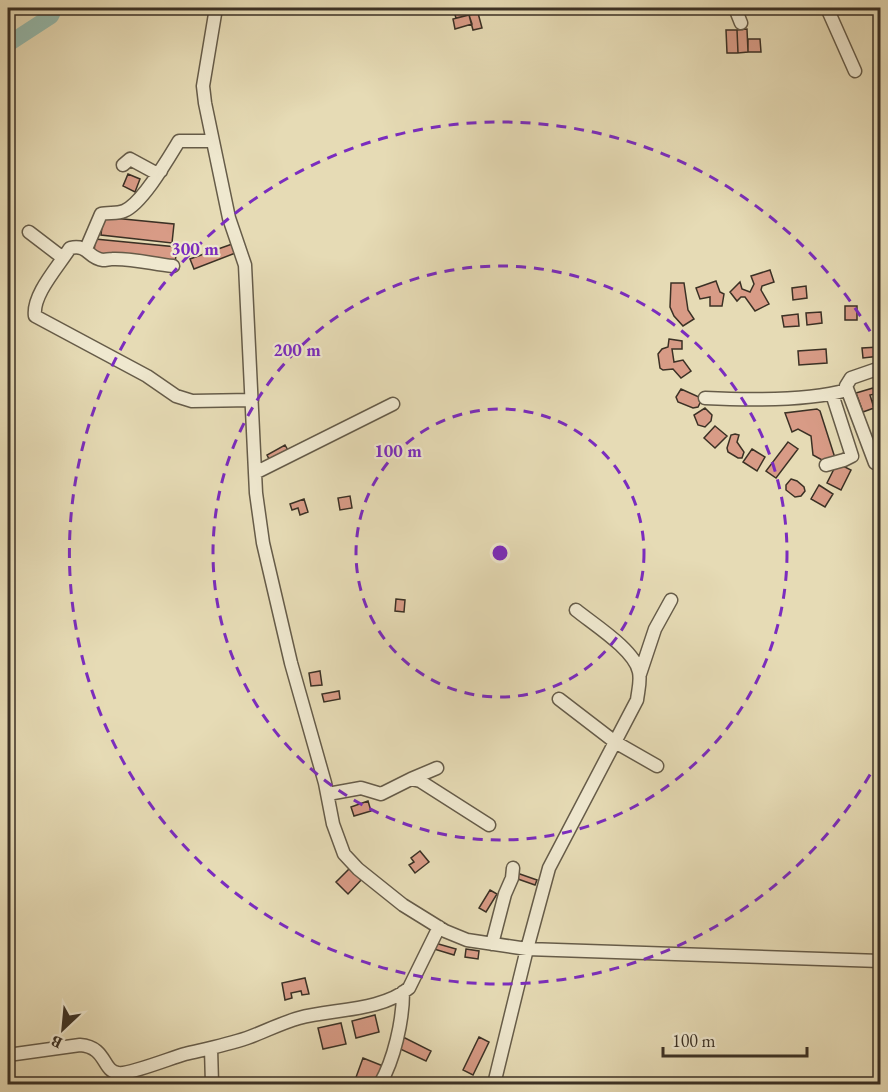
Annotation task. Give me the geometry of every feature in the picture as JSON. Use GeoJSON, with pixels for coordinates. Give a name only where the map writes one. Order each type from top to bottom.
{"type":"FeatureCollection","features":[{"type":"Feature","properties":{"kind":"street"},"geometry":{"type":"LineString","coordinates":[[216,8],[203,86],[229,218],[245,265],[255,473],[263,543],[291,663],[328,794],[333,824],[344,854],[358,869],[403,905],[438,927],[467,940],[527,949],[880,961]]}},
{"type":"Feature","properties":{"kind":"street"},"geometry":{"type":"LineString","coordinates":[[735,8],[741,23]]}},
{"type":"Feature","properties":{"kind":"street"},"geometry":{"type":"LineString","coordinates":[[827,8],[855,71]]}},
{"type":"Feature","properties":{"kind":"street"},"geometry":{"type":"LineString","coordinates":[[86,249],[101,214],[129,209],[161,171],[179,141],[213,141]]}},
{"type":"Feature","properties":{"kind":"street"},"geometry":{"type":"LineString","coordinates":[[123,165],[130,159],[154,172],[161,171]]}},
{"type":"Feature","properties":{"kind":"street"},"geometry":{"type":"LineString","coordinates":[[29,232],[63,258]]}},
{"type":"Feature","properties":{"kind":"street"},"geometry":{"type":"LineString","coordinates":[[173,266],[113,259],[102,260],[91,255],[86,249],[79,247],[70,249],[37,298],[34,308],[36,316],[147,376],[176,396],[192,401],[252,400]]}},
{"type":"Feature","properties":{"kind":"street"},"geometry":{"type":"LineString","coordinates":[[875,463],[846,386],[851,378],[880,368]]}},
{"type":"Feature","properties":{"kind":"street"},"geometry":{"type":"LineString","coordinates":[[705,398],[832,394],[847,390]]}},
{"type":"Feature","properties":{"kind":"street"},"geometry":{"type":"LineString","coordinates":[[826,465],[852,456],[832,394]]}},
{"type":"Feature","properties":{"kind":"street"},"geometry":{"type":"LineString","coordinates":[[255,473],[393,404]]}},
{"type":"Feature","properties":{"kind":"street"},"geometry":{"type":"LineString","coordinates":[[494,1084],[549,868],[637,700],[640,674],[655,629],[671,600]]}},
{"type":"Feature","properties":{"kind":"street"},"geometry":{"type":"LineString","coordinates":[[576,610],[623,648],[637,664],[640,674]]}},
{"type":"Feature","properties":{"kind":"street"},"geometry":{"type":"LineString","coordinates":[[559,699],[615,742],[657,766]]}},
{"type":"Feature","properties":{"kind":"street"},"geometry":{"type":"LineString","coordinates":[[328,794],[361,788],[381,794],[437,768]]}},
{"type":"Feature","properties":{"kind":"street"},"geometry":{"type":"LineString","coordinates":[[411,779],[420,781],[489,825]]}},
{"type":"Feature","properties":{"kind":"street"},"geometry":{"type":"LineString","coordinates":[[492,944],[513,868]]}},
{"type":"Feature","properties":{"kind":"street"},"geometry":{"type":"LineString","coordinates":[[8,1055],[80,1045],[90,1046],[98,1051],[111,1069],[119,1074],[249,1037],[302,1017],[379,1003],[404,992],[412,982],[438,927]]}},
{"type":"Feature","properties":{"kind":"street"},"geometry":{"type":"LineString","coordinates":[[380,1084],[388,1071],[403,1012],[404,992]]}},
{"type":"Feature","properties":{"kind":"street"},"geometry":{"type":"LineString","coordinates":[[211,1048],[212,1084]]}},
{"type":"Feature","properties":{"kind":"building"},"geometry":{"type":"Polygon","coordinates":[[[453,8],[467,8],[469,15],[456,18],[453,8]]]}},
{"type":"Feature","properties":{"kind":"building"},"geometry":{"type":"Polygon","coordinates":[[[478,13],[482,28],[473,30],[469,15],[478,13]]]}},
{"type":"Feature","properties":{"kind":"building"},"geometry":{"type":"Polygon","coordinates":[[[469,15],[472,24],[455,29],[453,19],[469,15]]]}},
{"type":"Feature","properties":{"kind":"building"},"geometry":{"type":"Polygon","coordinates":[[[747,29],[748,52],[738,53],[737,30],[747,29]]]}},
{"type":"Feature","properties":{"kind":"building"},"geometry":{"type":"Polygon","coordinates":[[[726,30],[737,30],[738,53],[727,53],[726,30]]]}},
{"type":"Feature","properties":{"kind":"building"},"geometry":{"type":"Polygon","coordinates":[[[748,39],[760,39],[761,52],[748,52],[748,39]]]}},
{"type":"Feature","properties":{"kind":"building"},"geometry":{"type":"Polygon","coordinates":[[[128,174],[140,179],[135,192],[123,186],[128,174]]]}},
{"type":"Feature","properties":{"kind":"building"},"geometry":{"type":"Polygon","coordinates":[[[103,217],[174,224],[172,243],[101,235],[103,217]]]}},
{"type":"Feature","properties":{"kind":"building"},"geometry":{"type":"Polygon","coordinates":[[[95,239],[177,247],[175,263],[94,254],[95,239]]]}},
{"type":"Feature","properties":{"kind":"building"},"geometry":{"type":"Polygon","coordinates":[[[235,243],[238,252],[194,269],[190,259],[235,243]]]}},
{"type":"Feature","properties":{"kind":"building"},"geometry":{"type":"Polygon","coordinates":[[[770,270],[774,282],[762,286],[761,290],[769,304],[755,311],[745,297],[737,301],[730,292],[740,282],[742,289],[750,292],[754,284],[751,276],[770,270]]]}},
{"type":"Feature","properties":{"kind":"building"},"geometry":{"type":"Polygon","coordinates":[[[716,281],[720,292],[724,294],[722,306],[710,306],[710,297],[700,299],[696,288],[716,281]]]}},
{"type":"Feature","properties":{"kind":"building"},"geometry":{"type":"Polygon","coordinates":[[[671,283],[684,283],[688,310],[694,319],[683,326],[670,307],[671,283]]]}},
{"type":"Feature","properties":{"kind":"building"},"geometry":{"type":"Polygon","coordinates":[[[806,286],[807,298],[793,300],[792,288],[806,286]]]}},
{"type":"Feature","properties":{"kind":"building"},"geometry":{"type":"Polygon","coordinates":[[[845,306],[857,306],[857,320],[845,320],[845,306]]]}},
{"type":"Feature","properties":{"kind":"building"},"geometry":{"type":"Polygon","coordinates":[[[821,312],[822,323],[807,325],[806,313],[821,312]]]}},
{"type":"Feature","properties":{"kind":"building"},"geometry":{"type":"Polygon","coordinates":[[[798,314],[799,326],[784,327],[782,316],[798,314]]]}},
{"type":"Feature","properties":{"kind":"building"},"geometry":{"type":"Polygon","coordinates":[[[669,339],[682,341],[682,349],[672,349],[674,362],[683,360],[691,371],[681,378],[673,369],[660,368],[658,354],[662,349],[668,347],[669,339]]]}},
{"type":"Feature","properties":{"kind":"building"},"geometry":{"type":"Polygon","coordinates":[[[879,347],[880,356],[863,358],[862,348],[879,347]]]}},
{"type":"Feature","properties":{"kind":"building"},"geometry":{"type":"Polygon","coordinates":[[[826,349],[827,363],[799,365],[798,351],[826,349]]]}},
{"type":"Feature","properties":{"kind":"building"},"geometry":{"type":"Polygon","coordinates":[[[880,384],[880,411],[875,413],[872,401],[878,399],[874,387],[880,384]]]}},
{"type":"Feature","properties":{"kind":"building"},"geometry":{"type":"Polygon","coordinates":[[[873,388],[875,394],[870,395],[874,408],[863,412],[856,393],[873,388]]]}},
{"type":"Feature","properties":{"kind":"building"},"geometry":{"type":"Polygon","coordinates":[[[681,389],[699,397],[701,401],[698,407],[693,408],[678,402],[676,397],[681,389]]]}},
{"type":"Feature","properties":{"kind":"building"},"geometry":{"type":"Polygon","coordinates":[[[705,408],[712,415],[711,421],[705,427],[698,425],[694,415],[705,408]]]}},
{"type":"Feature","properties":{"kind":"building"},"geometry":{"type":"Polygon","coordinates":[[[817,409],[820,411],[835,458],[822,460],[813,455],[811,436],[798,429],[792,432],[785,413],[817,409]]]}},
{"type":"Feature","properties":{"kind":"building"},"geometry":{"type":"Polygon","coordinates":[[[715,426],[727,436],[715,448],[704,438],[715,426]]]}},
{"type":"Feature","properties":{"kind":"building"},"geometry":{"type":"Polygon","coordinates":[[[731,435],[739,435],[737,442],[744,452],[742,458],[728,452],[731,435]]]}},
{"type":"Feature","properties":{"kind":"building"},"geometry":{"type":"Polygon","coordinates":[[[788,442],[798,449],[776,478],[766,471],[788,442]]]}},
{"type":"Feature","properties":{"kind":"building"},"geometry":{"type":"Polygon","coordinates":[[[285,445],[289,452],[271,463],[267,455],[285,445]]]}},
{"type":"Feature","properties":{"kind":"building"},"geometry":{"type":"Polygon","coordinates":[[[752,449],[765,457],[757,471],[743,462],[752,449]]]}},
{"type":"Feature","properties":{"kind":"building"},"geometry":{"type":"Polygon","coordinates":[[[837,463],[851,470],[841,490],[827,483],[837,463]]]}},
{"type":"Feature","properties":{"kind":"building"},"geometry":{"type":"Polygon","coordinates":[[[791,479],[804,487],[805,491],[801,496],[795,497],[786,490],[786,485],[791,479]]]}},
{"type":"Feature","properties":{"kind":"building"},"geometry":{"type":"Polygon","coordinates":[[[819,485],[833,494],[825,507],[811,499],[819,485]]]}},
{"type":"Feature","properties":{"kind":"building"},"geometry":{"type":"Polygon","coordinates":[[[350,496],[352,508],[340,510],[338,498],[350,496]]]}},
{"type":"Feature","properties":{"kind":"building"},"geometry":{"type":"Polygon","coordinates":[[[304,499],[308,512],[300,515],[298,508],[292,510],[290,504],[304,499]]]}},
{"type":"Feature","properties":{"kind":"building"},"geometry":{"type":"Polygon","coordinates":[[[396,599],[405,600],[404,612],[395,611],[396,599]]]}},
{"type":"Feature","properties":{"kind":"building"},"geometry":{"type":"Polygon","coordinates":[[[320,671],[322,685],[311,686],[309,673],[320,671]]]}},
{"type":"Feature","properties":{"kind":"building"},"geometry":{"type":"Polygon","coordinates":[[[339,691],[340,699],[324,702],[322,694],[339,691]]]}},
{"type":"Feature","properties":{"kind":"building"},"geometry":{"type":"Polygon","coordinates":[[[368,801],[371,811],[354,816],[351,807],[368,801]]]}},
{"type":"Feature","properties":{"kind":"building"},"geometry":{"type":"Polygon","coordinates":[[[420,851],[429,862],[415,873],[409,865],[414,862],[411,858],[420,851]]]}},
{"type":"Feature","properties":{"kind":"building"},"geometry":{"type":"Polygon","coordinates":[[[351,867],[363,878],[348,894],[336,882],[351,867]]]}},
{"type":"Feature","properties":{"kind":"building"},"geometry":{"type":"Polygon","coordinates":[[[517,873],[537,880],[535,885],[515,878],[517,873]]]}},
{"type":"Feature","properties":{"kind":"building"},"geometry":{"type":"Polygon","coordinates":[[[490,890],[497,894],[486,912],[479,908],[490,890]]]}},
{"type":"Feature","properties":{"kind":"building"},"geometry":{"type":"Polygon","coordinates":[[[435,943],[456,949],[454,955],[434,949],[435,943]]]}},
{"type":"Feature","properties":{"kind":"building"},"geometry":{"type":"Polygon","coordinates":[[[466,949],[479,951],[478,959],[465,957],[466,949]]]}},
{"type":"Feature","properties":{"kind":"building"},"geometry":{"type":"Polygon","coordinates":[[[305,978],[309,994],[302,995],[301,991],[291,993],[292,998],[285,1000],[282,983],[305,978]]]}},
{"type":"Feature","properties":{"kind":"building"},"geometry":{"type":"Polygon","coordinates":[[[375,1015],[379,1032],[356,1038],[352,1021],[375,1015]]]}},
{"type":"Feature","properties":{"kind":"building"},"geometry":{"type":"Polygon","coordinates":[[[341,1023],[346,1044],[323,1049],[318,1028],[341,1023]]]}},
{"type":"Feature","properties":{"kind":"building"},"geometry":{"type":"Polygon","coordinates":[[[403,1037],[431,1051],[426,1061],[398,1048],[403,1037]]]}},
{"type":"Feature","properties":{"kind":"building"},"geometry":{"type":"Polygon","coordinates":[[[479,1037],[489,1042],[473,1075],[463,1070],[479,1037]]]}},
{"type":"Feature","properties":{"kind":"building"},"geometry":{"type":"Polygon","coordinates":[[[363,1058],[383,1066],[377,1084],[366,1084],[355,1080],[363,1058]]]}},
{"type":"Feature","properties":{"kind":"waterway"},"geometry":{"type":"LineString","coordinates":[[8,44],[51,16],[55,8]]}}]}
